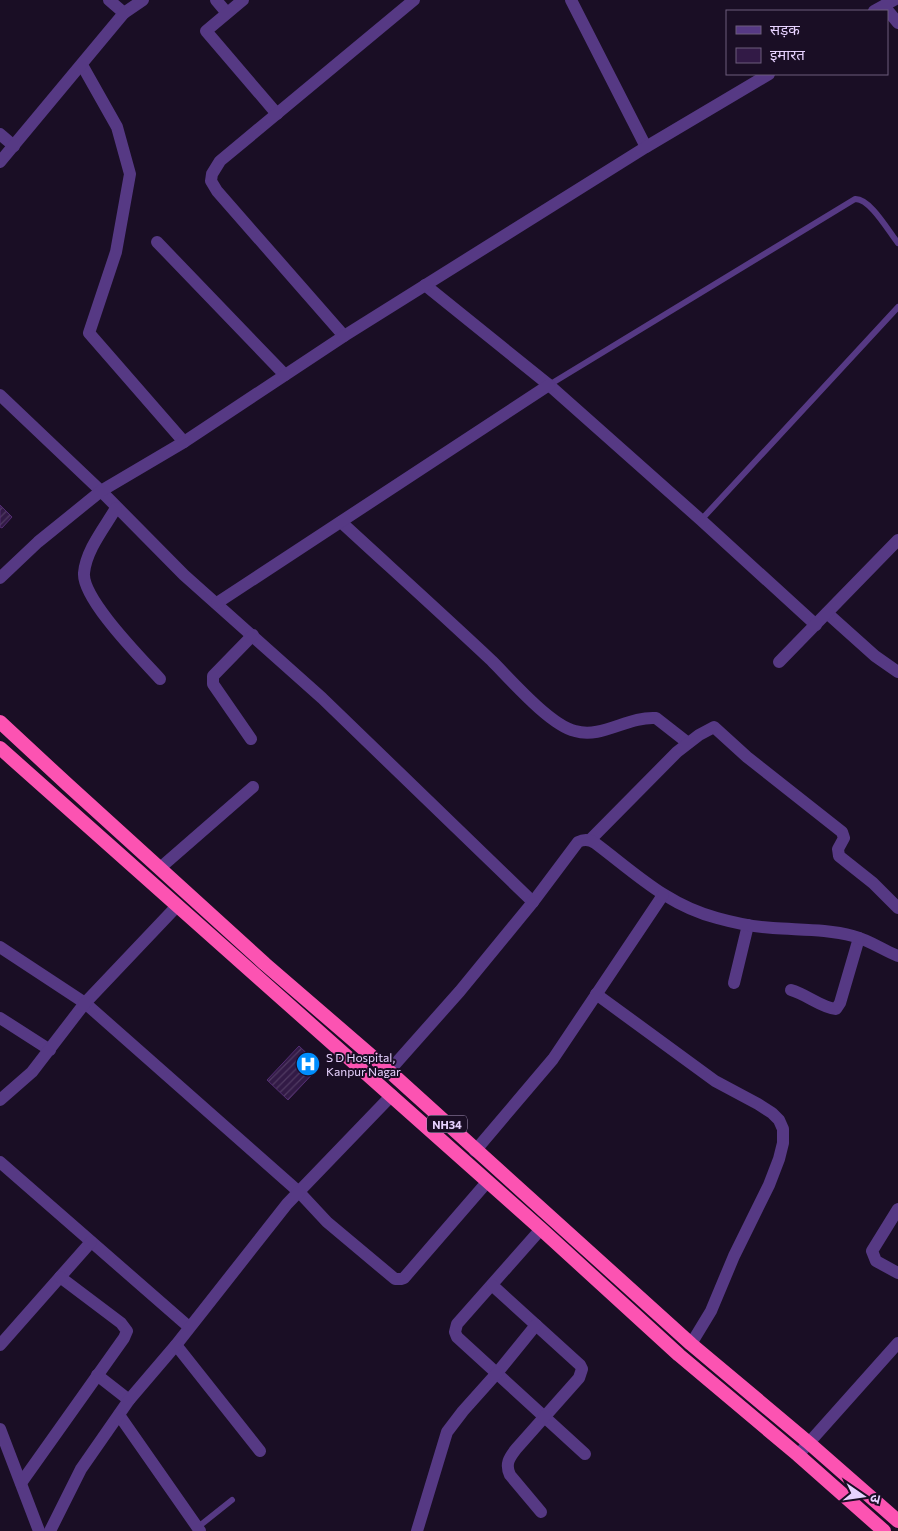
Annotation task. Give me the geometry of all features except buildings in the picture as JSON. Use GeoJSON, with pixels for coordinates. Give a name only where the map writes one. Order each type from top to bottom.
{"type":"FeatureCollection","features":[{"type":"Feature","properties":{"kind":"highway","name":"NH34"},"geometry":{"type":"LineString","coordinates":[[0,722],[265,964],[389,1071],[690,1344],[809,1443],[898,1521]]}},
{"type":"Feature","properties":{"kind":"highway","name":"NH34"},"geometry":{"type":"LineString","coordinates":[[0,748],[542,1228],[680,1355],[884,1531]]}},
{"type":"Feature","properties":{"kind":"street"},"geometry":{"type":"LineString","coordinates":[[109,0],[124,14]]}},
{"type":"Feature","properties":{"kind":"street"},"geometry":{"type":"LineString","coordinates":[[0,162],[124,14],[143,0]]}},
{"type":"Feature","properties":{"kind":"street"},"geometry":{"type":"LineString","coordinates":[[216,0],[227,13]]}},
{"type":"Feature","properties":{"kind":"street"},"geometry":{"type":"LineString","coordinates":[[243,0],[206,31],[277,114]]}},
{"type":"Feature","properties":{"kind":"street"},"geometry":{"type":"LineString","coordinates":[[344,336],[218,191],[211,181],[212,174],[220,161],[414,0]]}},
{"type":"Feature","properties":{"kind":"street"},"geometry":{"type":"LineString","coordinates":[[571,0],[646,147]]}},
{"type":"Feature","properties":{"kind":"street"},"geometry":{"type":"LineString","coordinates":[[888,10],[898,23]]}},
{"type":"Feature","properties":{"kind":"street"},"geometry":{"type":"LineString","coordinates":[[82,65],[117,127],[130,174],[116,252],[89,333],[184,442]]}},
{"type":"Feature","properties":{"kind":"street"},"geometry":{"type":"LineString","coordinates":[[0,578],[38,542],[100,491],[184,442],[344,336],[646,147],[767,75]]}},
{"type":"Feature","properties":{"kind":"street"},"geometry":{"type":"LineString","coordinates":[[0,134],[14,146]]}},
{"type":"Feature","properties":{"kind":"street"},"geometry":{"type":"LineString","coordinates":[[157,242],[285,374]]}},
{"type":"Feature","properties":{"kind":"street"},"geometry":{"type":"LineString","coordinates":[[426,286],[549,385],[816,625]]}},
{"type":"Feature","properties":{"kind":"street"},"geometry":{"type":"LineString","coordinates":[[217,603],[549,385]]}},
{"type":"Feature","properties":{"kind":"street"},"geometry":{"type":"LineString","coordinates":[[0,395],[184,575],[322,698],[533,902]]}},
{"type":"Feature","properties":{"kind":"street"},"geometry":{"type":"LineString","coordinates":[[116,508],[89,554],[83,575],[96,606],[160,679]]}},
{"type":"Feature","properties":{"kind":"street"},"geometry":{"type":"LineString","coordinates":[[341,522],[492,661],[554,721],[573,731],[590,733],[656,718],[688,743]]}},
{"type":"Feature","properties":{"kind":"street"},"geometry":{"type":"LineString","coordinates":[[779,662],[898,540]]}},
{"type":"Feature","properties":{"kind":"street"},"geometry":{"type":"LineString","coordinates":[[827,613],[875,656],[898,672]]}},
{"type":"Feature","properties":{"kind":"street"},"geometry":{"type":"LineString","coordinates":[[251,739],[213,684],[213,676],[253,635]]}},
{"type":"Feature","properties":{"kind":"street"},"geometry":{"type":"LineString","coordinates":[[590,840],[677,752],[714,727],[747,757],[842,832],[844,838],[838,849],[839,856],[874,883],[898,908]]}},
{"type":"Feature","properties":{"kind":"street"},"geometry":{"type":"LineString","coordinates":[[160,868],[253,787]]}},
{"type":"Feature","properties":{"kind":"street"},"geometry":{"type":"LineString","coordinates":[[389,1071],[460,991],[533,902],[578,842],[582,840],[590,840],[662,895],[716,918],[748,925],[834,932],[859,938],[898,956]]}},
{"type":"Feature","properties":{"kind":"street"},"geometry":{"type":"LineString","coordinates":[[475,1151],[553,1059],[662,895]]}},
{"type":"Feature","properties":{"kind":"street"},"geometry":{"type":"LineString","coordinates":[[1,1098],[32,1072],[85,1003],[178,905]]}},
{"type":"Feature","properties":{"kind":"street"},"geometry":{"type":"LineString","coordinates":[[734,983],[748,925]]}},
{"type":"Feature","properties":{"kind":"street"},"geometry":{"type":"LineString","coordinates":[[791,990],[828,1008],[836,1009],[840,1003],[859,938]]}},
{"type":"Feature","properties":{"kind":"street"},"geometry":{"type":"LineString","coordinates":[[0,947],[85,1003],[298,1192],[327,1222],[391,1276],[399,1280],[404,1278],[488,1181]]}},
{"type":"Feature","properties":{"kind":"street"},"geometry":{"type":"LineString","coordinates":[[596,994],[715,1081],[772,1113],[779,1120],[783,1129],[780,1159],[769,1185],[730,1264],[711,1311],[690,1344]]}},
{"type":"Feature","properties":{"kind":"street"},"geometry":{"type":"LineString","coordinates":[[0,1018],[50,1050]]}},
{"type":"Feature","properties":{"kind":"street"},"geometry":{"type":"LineString","coordinates":[[50,1531],[81,1468],[129,1400],[176,1345],[287,1204],[392,1095]]}},
{"type":"Feature","properties":{"kind":"street"},"geometry":{"type":"LineString","coordinates":[[0,1162],[189,1327]]}},
{"type":"Feature","properties":{"kind":"street"},"geometry":{"type":"LineString","coordinates":[[898,1209],[872,1252],[876,1261],[898,1273]]}},
{"type":"Feature","properties":{"kind":"street"},"geometry":{"type":"LineString","coordinates":[[542,1228],[457,1324],[455,1332],[457,1337],[585,1454]]}},
{"type":"Feature","properties":{"kind":"street"},"geometry":{"type":"LineString","coordinates":[[0,1345],[91,1242]]}},
{"type":"Feature","properties":{"kind":"street"},"geometry":{"type":"LineString","coordinates":[[21,1484],[124,1338],[127,1331],[121,1323],[60,1276]]}},
{"type":"Feature","properties":{"kind":"street"},"geometry":{"type":"LineString","coordinates":[[492,1285],[580,1365],[582,1369],[579,1378],[507,1461],[507,1469],[510,1475],[541,1512]]}},
{"type":"Feature","properties":{"kind":"street"},"geometry":{"type":"LineString","coordinates":[[418,1531],[448,1432],[463,1411],[497,1374],[536,1326]]}},
{"type":"Feature","properties":{"kind":"street"},"geometry":{"type":"LineString","coordinates":[[798,1455],[898,1343]]}},
{"type":"Feature","properties":{"kind":"street"},"geometry":{"type":"LineString","coordinates":[[176,1345],[260,1451]]}},
{"type":"Feature","properties":{"kind":"street"},"geometry":{"type":"LineString","coordinates":[[97,1375],[129,1400]]}},
{"type":"Feature","properties":{"kind":"street"},"geometry":{"type":"LineString","coordinates":[[119,1415],[199,1529]]}},
{"type":"Feature","properties":{"kind":"street"},"geometry":{"type":"LineString","coordinates":[[0,1429],[39,1531]]}},
{"type":"Feature","properties":{"kind":"lane"},"geometry":{"type":"LineString","coordinates":[[549,385],[856,199],[860,199],[868,204],[898,243]]}},
{"type":"Feature","properties":{"kind":"lane"},"geometry":{"type":"LineString","coordinates":[[701,520],[898,307]]}},
{"type":"Feature","properties":{"kind":"lane"},"geometry":{"type":"LineString","coordinates":[[199,1529],[232,1500]]}},
{"type":"Feature","properties":{"kind":"place","name":"S D Hospital, Kanpur Nagar"},"geometry":{"type":"Point","coordinates":[308,1064]}}]}
